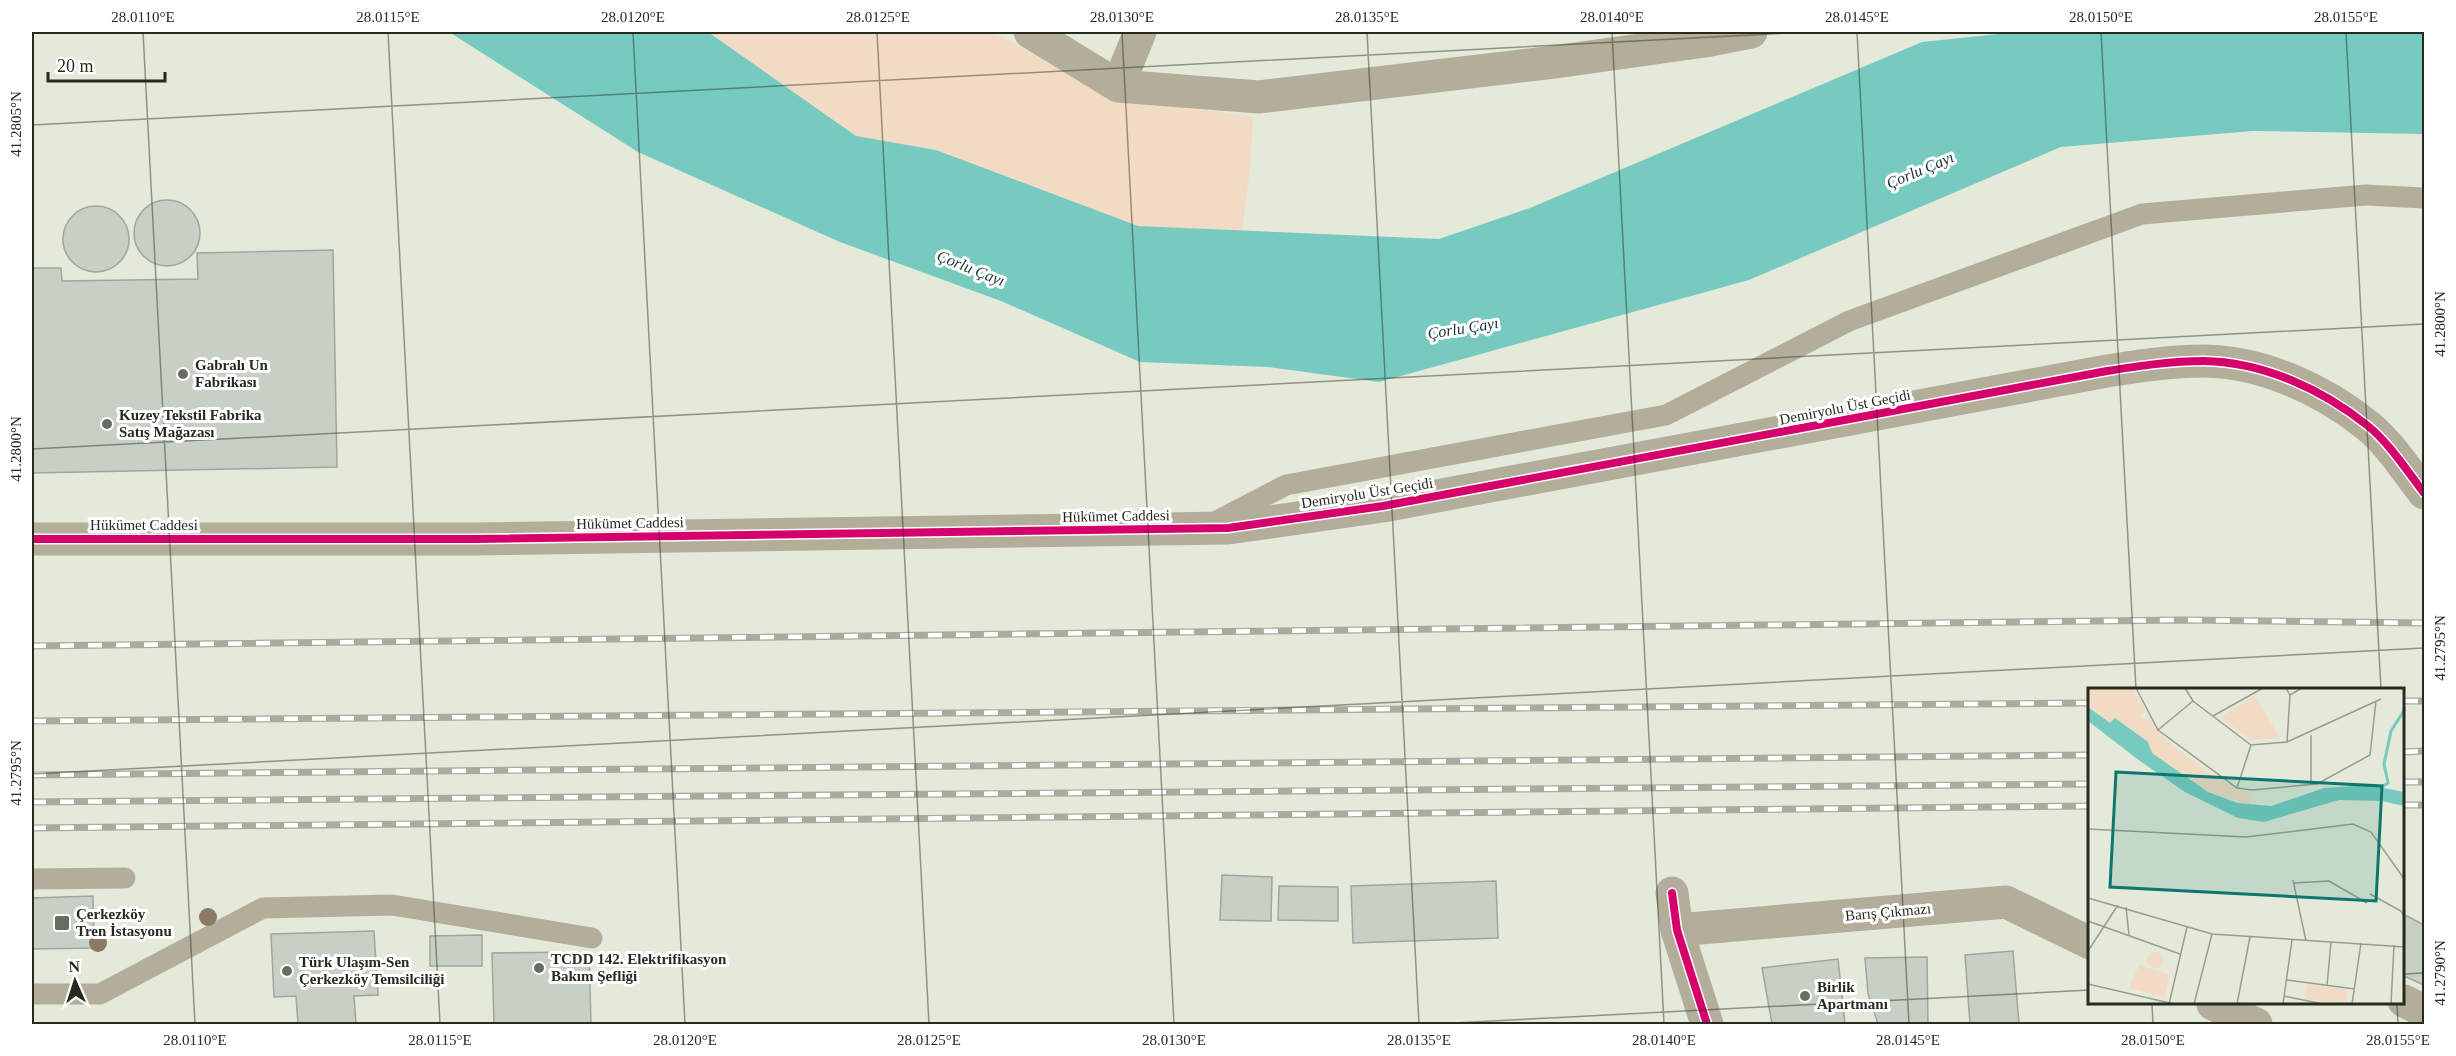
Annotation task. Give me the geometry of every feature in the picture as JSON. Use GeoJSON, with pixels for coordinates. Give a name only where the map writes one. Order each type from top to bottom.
{"type":"FeatureCollection","features":[{"type":"Feature","properties":{"kind":"street"},"geometry":{"type":"LineString","coordinates":[[1030,32],[1118,86],[1259,97],[1566,61],[1751,32]]}},
{"type":"Feature","properties":{"kind":"street"},"geometry":{"type":"LineString","coordinates":[[1118,86],[1140,32]]}},
{"type":"Feature","properties":{"kind":"street","name":"Demiryolu Üst Geçidi"},"geometry":{"type":"LineString","coordinates":[[1215,528],[1383,506],[2107,371],[2168,362],[2205,361],[2251,367],[2289,379],[2318,393],[2369,427],[2404,466],[2424,493]]}},
{"type":"Feature","properties":{"kind":"street","name":"Hükümet Caddesi"},"geometry":{"type":"LineString","coordinates":[[32,539],[475,539],[1215,528]]}},
{"type":"Feature","properties":{"kind":"street"},"geometry":{"type":"LineString","coordinates":[[1672,893],[1677,930],[1707,1024]]}},
{"type":"Feature","properties":{"kind":"street","name":"Barış Çıkmazı"},"geometry":{"type":"LineString","coordinates":[[1677,930],[2006,902],[2088,942]]}},
{"type":"Feature","properties":{"kind":"street"},"geometry":{"type":"LineString","coordinates":[[2405,1002],[2424,1011]]}},
{"type":"Feature","properties":{"kind":"street"},"geometry":{"type":"LineString","coordinates":[[2215,1005],[2256,1024]]}},
{"type":"Feature","properties":{"kind":"lane"},"geometry":{"type":"LineString","coordinates":[[1215,528],[1286,485],[1666,415],[1849,321],[2142,214],[2366,195],[2424,198]]}},
{"type":"Feature","properties":{"kind":"lane"},"geometry":{"type":"LineString","coordinates":[[32,879],[125,878]]}},
{"type":"Feature","properties":{"kind":"lane"},"geometry":{"type":"LineString","coordinates":[[32,994],[100,994],[263,908],[392,905],[592,938]]}},
{"type":"Feature","properties":{"kind":"shaded area"},"geometry":{"type":"Polygon","coordinates":[[[708,32],[992,32],[1131,99],[1253,117],[1250,170],[1242,231],[1138,226],[936,150],[856,136],[708,32]]]}},
{"type":"Feature","properties":{"kind":"water","name":"Çorlu Çayı"},"geometry":{"type":"Polygon","coordinates":[[[449,32],[708,32],[856,136],[936,150],[1138,226],[1439,239],[1530,208],[1922,42],[2018,32],[2424,32],[2424,134],[2253,131],[2061,147],[1749,280],[1379,382],[1268,367],[1140,362],[1001,301],[840,242],[638,152],[449,32]]]}},
{"type":"Feature","properties":{"kind":"building"},"geometry":{"type":"Polygon","coordinates":[[[161,200],[173,200],[191,209],[198,220],[200,233],[198,246],[191,257],[180,264],[161,266],[148,261],[139,252],[134,239],[134,227],[139,214],[148,205],[161,200]]]}},
{"type":"Feature","properties":{"kind":"building"},"geometry":{"type":"Polygon","coordinates":[[[89,206],[103,206],[115,211],[124,220],[129,239],[127,252],[120,263],[103,272],[89,272],[77,267],[68,258],[63,246],[63,232],[68,220],[77,211],[89,206]]]}},
{"type":"Feature","properties":{"kind":"building","name":"Gabralı Un Fabrikası"},"geometry":{"type":"Polygon","coordinates":[[[333,250],[337,467],[32,473],[32,268],[61,268],[62,281],[198,279],[197,253],[333,250]]]}},
{"type":"Feature","properties":{"kind":"building"},"geometry":{"type":"Polygon","coordinates":[[[1222,875],[1272,877],[1271,921],[1220,920],[1222,875]]]}},
{"type":"Feature","properties":{"kind":"building"},"geometry":{"type":"Polygon","coordinates":[[[1496,881],[1498,938],[1353,943],[1351,886],[1496,881]]]}},
{"type":"Feature","properties":{"kind":"building"},"geometry":{"type":"Polygon","coordinates":[[[1279,886],[1338,887],[1338,921],[1278,920],[1279,886]]]}},
{"type":"Feature","properties":{"kind":"building","name":"Çerkezköy Tren İstasyonu"},"geometry":{"type":"Polygon","coordinates":[[[93,896],[94,948],[32,949],[32,898],[93,896]]]}},
{"type":"Feature","properties":{"kind":"building"},"geometry":{"type":"Polygon","coordinates":[[[2405,915],[2424,925],[2424,985],[2405,976],[2405,915]]]}},
{"type":"Feature","properties":{"kind":"building"},"geometry":{"type":"Polygon","coordinates":[[[374,931],[378,995],[354,996],[356,1024],[298,1024],[296,996],[274,997],[271,934],[374,931]]]}},
{"type":"Feature","properties":{"kind":"building"},"geometry":{"type":"Polygon","coordinates":[[[482,935],[482,966],[430,966],[430,936],[482,935]]]}},
{"type":"Feature","properties":{"kind":"building"},"geometry":{"type":"Polygon","coordinates":[[[2013,951],[2019,1024],[1970,1024],[1965,955],[2013,951]]]}},
{"type":"Feature","properties":{"kind":"building"},"geometry":{"type":"Polygon","coordinates":[[[589,952],[591,1024],[494,1024],[492,953],[589,952]]]}},
{"type":"Feature","properties":{"kind":"building"},"geometry":{"type":"Polygon","coordinates":[[[1927,957],[1928,1024],[1878,1024],[1868,993],[1865,958],[1927,957]]]}},
{"type":"Feature","properties":{"kind":"building","name":"Birlik Apartmanı"},"geometry":{"type":"Polygon","coordinates":[[[1838,959],[1845,1024],[1772,1024],[1762,968],[1838,959]]]}},
{"type":"Feature","properties":{"kind":"railway"},"geometry":{"type":"LineString","coordinates":[[32,646],[2183,620],[2424,623]]}},
{"type":"Feature","properties":{"kind":"railway"},"geometry":{"type":"LineString","coordinates":[[2405,701],[2424,701]]}},
{"type":"Feature","properties":{"kind":"railway"},"geometry":{"type":"LineString","coordinates":[[32,721],[2088,703]]}},
{"type":"Feature","properties":{"kind":"railway"},"geometry":{"type":"LineString","coordinates":[[2405,752],[2424,751]]}},
{"type":"Feature","properties":{"kind":"railway"},"geometry":{"type":"LineString","coordinates":[[32,775],[2088,755]]}},
{"type":"Feature","properties":{"kind":"railway"},"geometry":{"type":"LineString","coordinates":[[2405,782],[2424,782]]}},
{"type":"Feature","properties":{"kind":"railway"},"geometry":{"type":"LineString","coordinates":[[32,802],[2088,784]]}},
{"type":"Feature","properties":{"kind":"railway"},"geometry":{"type":"LineString","coordinates":[[2405,805],[2424,805]]}},
{"type":"Feature","properties":{"kind":"railway"},"geometry":{"type":"LineString","coordinates":[[32,828],[2088,806]]}},
{"type":"Feature","properties":{"kind":"cycle path"},"geometry":{"type":"LineString","coordinates":[[32,539],[475,539],[1228,528],[1383,506],[2107,371],[2192,361],[2248,366],[2270,372],[2331,400],[2376,433],[2424,493]]}},
{"type":"Feature","properties":{"kind":"cycle path"},"geometry":{"type":"LineString","coordinates":[[1672,893],[1677,930],[1707,1024]]}},
{"type":"Feature","properties":{"kind":"place","name":"Gabralı Un Fabrikası"},"geometry":{"type":"Point","coordinates":[183,374]}},
{"type":"Feature","properties":{"kind":"place","name":"Kuzey Tekstil Fabrika Satış Mağazası"},"geometry":{"type":"Point","coordinates":[107,424]}},
{"type":"Feature","properties":{"kind":"place","name":"Çerkezköy Tren İstasyonu"},"geometry":{"type":"Point","coordinates":[62,923]}},
{"type":"Feature","properties":{"kind":"place","name":"TCDD 142. Elektrifikasyon Bakım Şefliği"},"geometry":{"type":"Point","coordinates":[539,968]}},
{"type":"Feature","properties":{"kind":"place","name":"Türk Ulaşım-Sen Çerkezköy Temsilciliği"},"geometry":{"type":"Point","coordinates":[287,971]}},
{"type":"Feature","properties":{"kind":"place","name":"Birlik Apartmanı"},"geometry":{"type":"Point","coordinates":[1805,996]}}]}
